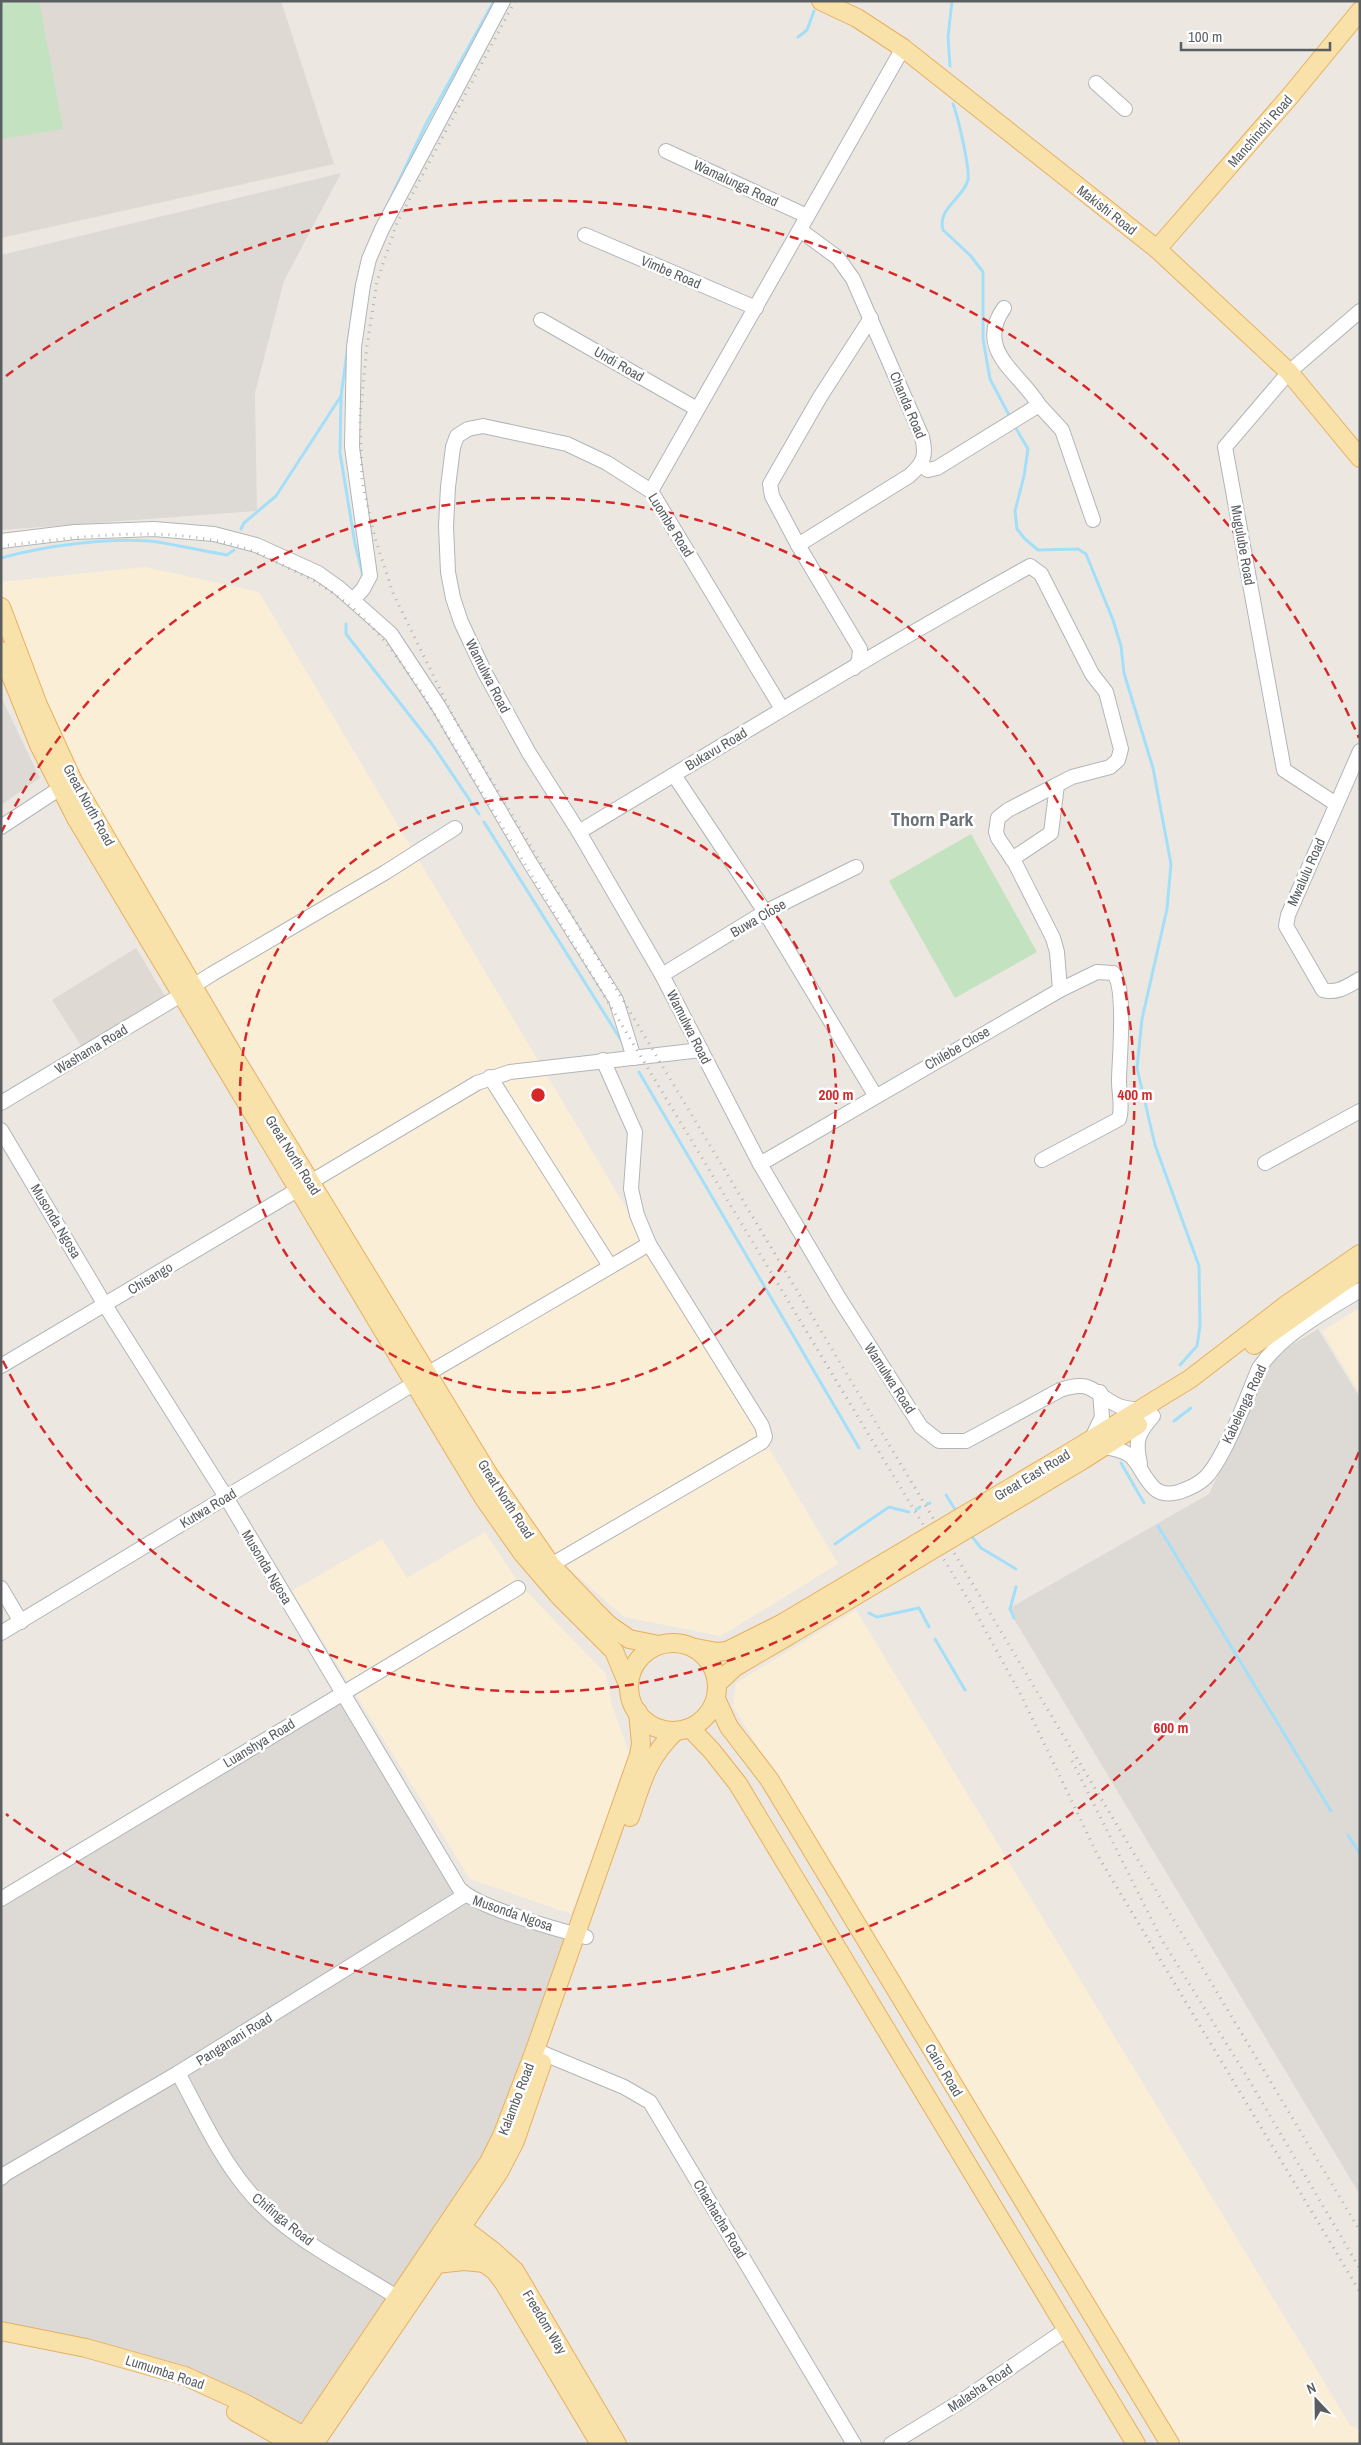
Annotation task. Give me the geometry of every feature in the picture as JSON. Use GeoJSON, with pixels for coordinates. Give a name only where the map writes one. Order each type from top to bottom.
{"type":"FeatureCollection","features":[{"type":"Feature","properties":{"kind":"main road","name":"Makishi Road"},"geometry":{"type":"LineString","coordinates":[[821,1],[857,18],[903,48],[1156,249],[1289,372],[1360,458]]}},
{"type":"Feature","properties":{"kind":"main road","name":"Manchinchi Road"},"geometry":{"type":"LineString","coordinates":[[1156,249],[1291,95],[1360,11]]}},
{"type":"Feature","properties":{"kind":"main road","name":"Great North Road"},"geometry":{"type":"LineString","coordinates":[[1,607],[66,784]]}},
{"type":"Feature","properties":{"kind":"main road","name":"Great North Road"},"geometry":{"type":"LineString","coordinates":[[1,651],[25,712],[66,784],[187,991],[421,1379],[507,1532],[539,1575],[614,1651],[629,1688]]}},
{"type":"Feature","properties":{"kind":"main road","name":"Great North Road"},"geometry":{"type":"LineString","coordinates":[[187,991],[213,1048],[304,1185]]}},
{"type":"Feature","properties":{"kind":"main road","name":"Great East Road"},"geometry":{"type":"LineString","coordinates":[[1148,1413],[1286,1304],[1360,1254]]}},
{"type":"Feature","properties":{"kind":"main road","name":"Great East Road"},"geometry":{"type":"LineString","coordinates":[[716,1692],[736,1667],[784,1630],[1148,1413],[1360,1270]]}},
{"type":"Feature","properties":{"kind":"main road","name":"Great North Road"},"geometry":{"type":"LineString","coordinates":[[421,1379],[551,1565],[609,1625],[629,1639],[658,1645]]}},
{"type":"Feature","properties":{"kind":"main road","name":"Great East Road"},"geometry":{"type":"LineString","coordinates":[[685,1645],[722,1652],[784,1630]]}},
{"type":"Feature","properties":{"kind":"main road"},"geometry":{"type":"LineString","coordinates":[[658,1645],[685,1645],[698,1651],[708,1660],[714,1671],[716,1692],[706,1717],[683,1730],[661,1729],[648,1723],[638,1712],[629,1688],[631,1674],[637,1662],[647,1652],[658,1645]]}},
{"type":"Feature","properties":{"kind":"main road","name":"Cairo Road"},"geometry":{"type":"LineString","coordinates":[[716,1692],[729,1727],[769,1779],[1170,2444]]}},
{"type":"Feature","properties":{"kind":"main road","name":"Kalambo Road"},"geometry":{"type":"LineString","coordinates":[[403,2301],[436,2264],[452,2229],[502,2136],[540,2052],[581,1936],[639,1755],[641,1744],[638,1712]]}},
{"type":"Feature","properties":{"kind":"main road","name":"Cairo Road"},"geometry":{"type":"LineString","coordinates":[[683,1730],[712,1751],[738,1784],[1136,2444]]}},
{"type":"Feature","properties":{"kind":"main road","name":"Kalambo Road"},"geometry":{"type":"LineString","coordinates":[[581,1936],[650,1761],[656,1750],[683,1730]]}},
{"type":"Feature","properties":{"kind":"main road"},"geometry":{"type":"LineString","coordinates":[[825,1928],[834,1930],[843,1926],[850,1913]]}},
{"type":"Feature","properties":{"kind":"main road"},"geometry":{"type":"LineString","coordinates":[[839,1951],[841,1943],[849,1936],[856,1934],[864,1936]]}},
{"type":"Feature","properties":{"kind":"main road"},"geometry":{"type":"LineString","coordinates":[[990,2202],[999,2204],[1007,2201],[1013,2195],[1015,2187]]}},
{"type":"Feature","properties":{"kind":"main road"},"geometry":{"type":"LineString","coordinates":[[1004,2225],[1007,2217],[1013,2211],[1029,2210]]}},
{"type":"Feature","properties":{"kind":"main road","name":"Kalambo Road"},"geometry":{"type":"LineString","coordinates":[[307,2442],[452,2229]]}},
{"type":"Feature","properties":{"kind":"main road","name":"Freedom Way"},"geometry":{"type":"LineString","coordinates":[[452,2229],[495,2271],[504,2283],[600,2444]]}},
{"type":"Feature","properties":{"kind":"main road","name":"Freedom Way"},"geometry":{"type":"LineString","coordinates":[[452,2229],[506,2261],[515,2271],[617,2444]]}},
{"type":"Feature","properties":{"kind":"main road"},"geometry":{"type":"LineString","coordinates":[[436,2264],[486,2263]]}},
{"type":"Feature","properties":{"kind":"main road","name":"Lumumba Road"},"geometry":{"type":"LineString","coordinates":[[1,2331],[86,2348],[185,2376],[244,2402],[307,2442]]}},
{"type":"Feature","properties":{"kind":"main road","name":"Lumumba Road"},"geometry":{"type":"LineString","coordinates":[[1,2343],[90,2359],[178,2386],[307,2442]]}},
{"type":"Feature","properties":{"kind":"street"},"geometry":{"type":"LineString","coordinates":[[353,600],[370,576],[352,448],[354,347],[363,284],[369,259],[403,186],[503,1]]}},
{"type":"Feature","properties":{"kind":"street"},"geometry":{"type":"LineString","coordinates":[[652,491],[903,48]]}},
{"type":"Feature","properties":{"kind":"street"},"geometry":{"type":"LineString","coordinates":[[1096,83],[1125,109]]}},
{"type":"Feature","properties":{"kind":"street","name":"Wamalunga Road"},"geometry":{"type":"LineString","coordinates":[[666,151],[807,216]]}},
{"type":"Feature","properties":{"kind":"street","name":"Chanda Road"},"geometry":{"type":"LineString","coordinates":[[800,230],[832,252],[843,264],[871,318],[922,438],[925,452],[921,465]]}},
{"type":"Feature","properties":{"kind":"street","name":"Vimbe Road"},"geometry":{"type":"LineString","coordinates":[[585,235],[756,308]]}},
{"type":"Feature","properties":{"kind":"street"},"geometry":{"type":"LineString","coordinates":[[1004,308],[996,319],[994,331],[998,351],[1004,365],[1023,382],[1039,405],[1062,430],[1093,520]]}},
{"type":"Feature","properties":{"kind":"street","name":"Mugulube Road"},"geometry":{"type":"LineString","coordinates":[[1336,804],[1284,770],[1225,447],[1289,372],[1360,310]]}},
{"type":"Feature","properties":{"kind":"street"},"geometry":{"type":"LineString","coordinates":[[854,668],[859,661],[860,649],[772,496],[772,478],[871,318]]}},
{"type":"Feature","properties":{"kind":"street","name":"Undi Road"},"geometry":{"type":"LineString","coordinates":[[541,320],[697,409]]}},
{"type":"Feature","properties":{"kind":"street"},"geometry":{"type":"LineString","coordinates":[[798,544],[909,476],[921,465],[928,470],[937,468],[1039,405]]}},
{"type":"Feature","properties":{"kind":"street","name":"Luombe Road"},"geometry":{"type":"LineString","coordinates":[[462,432],[483,426],[567,444],[608,463],[652,491],[782,709]]}},
{"type":"Feature","properties":{"kind":"street","name":"Wamulwa Road"},"geometry":{"type":"LineString","coordinates":[[462,432],[454,440],[452,446],[447,507],[448,572],[453,598],[461,622],[485,673],[529,753],[579,832],[662,975],[760,1164],[839,1298],[921,1427],[934,1438],[950,1443],[966,1441],[1068,1388],[1081,1386],[1100,1392],[1119,1406],[1148,1413]]}},
{"type":"Feature","properties":{"kind":"street"},"geometry":{"type":"LineString","coordinates":[[1,541],[75,532],[154,529],[214,534],[256,545],[318,573],[353,600],[391,634],[439,707],[530,863],[616,1000],[634,1058]]}},
{"type":"Feature","properties":{"kind":"street","name":"Bukavu Road"},"geometry":{"type":"LineString","coordinates":[[579,832],[944,613],[1030,566],[1041,574],[1092,674],[1106,692],[1121,749],[1118,760],[1110,767],[1078,775],[1057,785]]}},
{"type":"Feature","properties":{"kind":"street","name":"Mwalulu Road"},"geometry":{"type":"LineString","coordinates":[[1360,751],[1286,921],[1288,932],[1323,990],[1331,992],[1341,990],[1360,979]]}},
{"type":"Feature","properties":{"kind":"street"},"geometry":{"type":"LineString","coordinates":[[674,775],[765,912],[875,1095]]}},
{"type":"Feature","properties":{"kind":"street"},"geometry":{"type":"LineString","coordinates":[[1,827],[66,784]]}},
{"type":"Feature","properties":{"kind":"street"},"geometry":{"type":"LineString","coordinates":[[1012,859],[1051,833],[1057,785]]}},
{"type":"Feature","properties":{"kind":"street"},"geometry":{"type":"LineString","coordinates":[[1057,785],[1008,810],[998,818],[996,832],[1056,945],[1060,990]]}},
{"type":"Feature","properties":{"kind":"street","name":"Washama Road"},"geometry":{"type":"LineString","coordinates":[[1,1104],[386,872],[455,828]]}},
{"type":"Feature","properties":{"kind":"street","name":"Buwa Close"},"geometry":{"type":"LineString","coordinates":[[662,975],[765,912],[856,867]]}},
{"type":"Feature","properties":{"kind":"street","name":"Chilebe Close"},"geometry":{"type":"LineString","coordinates":[[760,1164],[875,1095],[1060,990],[1097,972],[1113,973],[1119,986],[1121,1024],[1119,1083],[1121,1111],[1119,1119],[1042,1160]]}},
{"type":"Feature","properties":{"kind":"street","name":"Chisango"},"geometry":{"type":"LineString","coordinates":[[1,1366],[304,1185],[490,1077],[510,1072],[603,1060],[701,1050]]}},
{"type":"Feature","properties":{"kind":"street"},"geometry":{"type":"LineString","coordinates":[[551,1565],[762,1442],[765,1437],[762,1426],[649,1244],[633,1202],[631,1189],[635,1132],[603,1060]]}},
{"type":"Feature","properties":{"kind":"street"},"geometry":{"type":"LineString","coordinates":[[490,1077],[610,1266]]}},
{"type":"Feature","properties":{"kind":"street"},"geometry":{"type":"LineString","coordinates":[[1265,1164],[1360,1110]]}},
{"type":"Feature","properties":{"kind":"street","name":"Musonda Ngosa"},"geometry":{"type":"LineString","coordinates":[[1,1130],[105,1305],[226,1498],[465,1895],[581,1936]]}},
{"type":"Feature","properties":{"kind":"street","name":"Kutwa Road"},"geometry":{"type":"LineString","coordinates":[[1,1633],[421,1379],[649,1244]]}},
{"type":"Feature","properties":{"kind":"street","name":"Kabelenga Road"},"geometry":{"type":"LineString","coordinates":[[1098,1444],[1126,1452],[1140,1465],[1154,1488],[1160,1492],[1172,1494],[1189,1489],[1205,1478],[1217,1463],[1259,1368],[1268,1356],[1304,1326],[1360,1290]]}},
{"type":"Feature","properties":{"kind":"street"},"geometry":{"type":"LineString","coordinates":[[1098,1444],[1102,1417],[1100,1392]]}},
{"type":"Feature","properties":{"kind":"street","name":"Kabelenga Road"},"geometry":{"type":"LineString","coordinates":[[1140,1465],[1136,1448],[1138,1436],[1148,1413]]}},
{"type":"Feature","properties":{"kind":"street"},"geometry":{"type":"LineString","coordinates":[[1,1588],[21,1622]]}},
{"type":"Feature","properties":{"kind":"street","name":"Luanshya Road"},"geometry":{"type":"LineString","coordinates":[[1,1899],[518,1588]]}},
{"type":"Feature","properties":{"kind":"street","name":"Panganani Road"},"geometry":{"type":"LineString","coordinates":[[1,2178],[178,2073],[465,1895]]}},
{"type":"Feature","properties":{"kind":"street","name":"Chachacha Road"},"geometry":{"type":"LineString","coordinates":[[540,2052],[638,2094],[650,2102],[854,2444]]}},
{"type":"Feature","properties":{"kind":"street","name":"Chifinga Road"},"geometry":{"type":"LineString","coordinates":[[178,2073],[233,2172],[257,2200],[299,2235],[403,2301]]}},
{"type":"Feature","properties":{"kind":"street","name":"Malasha Road"},"geometry":{"type":"LineString","coordinates":[[891,2444],[963,2400],[1066,2329]]}},
{"type":"Feature","properties":{"kind":"shaded area"},"geometry":{"type":"Polygon","coordinates":[[[1,1],[281,1],[334,164],[1,238],[1,1]]]}},
{"type":"Feature","properties":{"kind":"shaded area"},"geometry":{"type":"Polygon","coordinates":[[[341,173],[284,281],[255,393],[257,511],[1,530],[1,255],[341,173]]]}},
{"type":"Feature","properties":{"kind":"shaded area"},"geometry":{"type":"Polygon","coordinates":[[[145,567],[259,592],[838,1564],[721,1636],[624,1617],[550,1552],[488,1461],[75,768],[1,595],[1,582],[145,567]]]}},
{"type":"Feature","properties":{"kind":"shaded area"},"geometry":{"type":"Polygon","coordinates":[[[1,697],[40,778],[1,805],[1,697]]]}},
{"type":"Feature","properties":{"kind":"shaded area"},"geometry":{"type":"Polygon","coordinates":[[[136,948],[166,998],[82,1047],[52,1000],[136,948]]]}},
{"type":"Feature","properties":{"kind":"shaded area"},"geometry":{"type":"Polygon","coordinates":[[[1360,1308],[1360,1394],[1322,1331],[1360,1308]]]}},
{"type":"Feature","properties":{"kind":"shaded area"},"geometry":{"type":"Polygon","coordinates":[[[1318,1329],[1360,1398],[1360,2195],[1008,1609],[1209,1494],[1272,1357],[1318,1329]]]}},
{"type":"Feature","properties":{"kind":"shaded area"},"geometry":{"type":"Polygon","coordinates":[[[485,1532],[521,1586],[606,1674],[612,1706],[630,1755],[571,1914],[470,1879],[292,1591],[382,1539],[407,1578],[485,1532]]]}},
{"type":"Feature","properties":{"kind":"shaded area"},"geometry":{"type":"Polygon","coordinates":[[[856,1610],[1350,2425],[1360,2430],[1360,2444],[1182,2444],[733,1706],[736,1683],[856,1610]]]}},
{"type":"Feature","properties":{"kind":"shaded area"},"geometry":{"type":"Polygon","coordinates":[[[338,1695],[462,1897],[585,1933],[511,2138],[300,2424],[248,2397],[1,2332],[1,1898],[338,1695]]]}},
{"type":"Feature","properties":{"kind":"green space"},"geometry":{"type":"Polygon","coordinates":[[[1,1],[39,1],[63,129],[1,139],[1,1]]]}},
{"type":"Feature","properties":{"kind":"green space"},"geometry":{"type":"Polygon","coordinates":[[[971,834],[1037,952],[955,998],[889,881],[971,834]]]}},
{"type":"Feature","properties":{"kind":"waterway"},"geometry":{"type":"LineString","coordinates":[[388,204],[426,124],[494,1]]}},
{"type":"Feature","properties":{"kind":"waterway"},"geometry":{"type":"LineString","coordinates":[[950,66],[948,37],[952,1]]}},
{"type":"Feature","properties":{"kind":"waterway"},"geometry":{"type":"LineString","coordinates":[[798,37],[807,30],[814,11]]}},
{"type":"Feature","properties":{"kind":"waterway"},"geometry":{"type":"LineString","coordinates":[[953,104],[965,154],[968,180],[961,193],[947,210],[942,222],[943,230],[970,255],[983,272],[983,339],[990,379],[1010,417]]}},
{"type":"Feature","properties":{"kind":"waterway"},"geometry":{"type":"LineString","coordinates":[[241,529],[244,523],[276,496],[341,396],[356,287]]}},
{"type":"Feature","properties":{"kind":"waterway"},"geometry":{"type":"LineString","coordinates":[[341,397],[340,453],[355,544],[363,576]]}},
{"type":"Feature","properties":{"kind":"waterway"},"geometry":{"type":"LineString","coordinates":[[1014,425],[1028,449],[1024,476],[1015,511],[1017,529],[1038,550],[1078,549],[1086,554],[1113,620],[1121,646],[1124,673],[1153,768],[1171,864],[1167,909],[1142,1019],[1137,1068],[1155,1145],[1199,1266],[1200,1326],[1197,1346],[1180,1365]]}},
{"type":"Feature","properties":{"kind":"waterway"},"geometry":{"type":"LineString","coordinates":[[1,558],[58,546],[121,540],[158,542],[227,555],[234,550]]}},
{"type":"Feature","properties":{"kind":"waterway"},"geometry":{"type":"LineString","coordinates":[[346,624],[346,634],[432,744],[479,814]]}},
{"type":"Feature","properties":{"kind":"waterway"},"geometry":{"type":"LineString","coordinates":[[484,822],[621,1040]]}},
{"type":"Feature","properties":{"kind":"waterway"},"geometry":{"type":"LineString","coordinates":[[639,1072],[859,1448]]}},
{"type":"Feature","properties":{"kind":"waterway"},"geometry":{"type":"LineString","coordinates":[[1174,1421],[1191,1408]]}},
{"type":"Feature","properties":{"kind":"waterway"},"geometry":{"type":"LineString","coordinates":[[1121,1463],[1144,1503]]}},
{"type":"Feature","properties":{"kind":"waterway"},"geometry":{"type":"LineString","coordinates":[[946,1495],[958,1514]]}},
{"type":"Feature","properties":{"kind":"waterway"},"geometry":{"type":"LineString","coordinates":[[835,1544],[889,1507],[909,1512]]}},
{"type":"Feature","properties":{"kind":"waterway"},"geometry":{"type":"LineString","coordinates":[[916,1510],[920,1507]]}},
{"type":"Feature","properties":{"kind":"waterway"},"geometry":{"type":"LineString","coordinates":[[1158,1526],[1331,1811]]}},
{"type":"Feature","properties":{"kind":"waterway"},"geometry":{"type":"LineString","coordinates":[[970,1534],[981,1548],[1016,1569]]}},
{"type":"Feature","properties":{"kind":"waterway"},"geometry":{"type":"LineString","coordinates":[[1014,1618],[1010,1609],[1016,1587]]}},
{"type":"Feature","properties":{"kind":"waterway"},"geometry":{"type":"LineString","coordinates":[[869,1613],[877,1617],[919,1608],[929,1627]]}},
{"type":"Feature","properties":{"kind":"waterway"},"geometry":{"type":"LineString","coordinates":[[935,1639],[965,1690]]}},
{"type":"Feature","properties":{"kind":"waterway"},"geometry":{"type":"LineString","coordinates":[[1348,1835],[1360,1854]]}},
{"type":"Feature","properties":{"kind":"railway"},"geometry":{"type":"LineString","coordinates":[[515,1],[397,223],[377,281],[367,346],[360,417],[362,481],[375,538],[393,593],[454,718],[1360,2231]]}},
{"type":"Feature","properties":{"kind":"railway"},"geometry":{"type":"LineString","coordinates":[[1,546],[125,534],[187,536],[217,541],[257,553],[321,585],[360,615],[390,648],[420,690],[972,1606],[1021,1695],[1098,1856],[1360,2292]]}},
{"type":"Feature","properties":{"kind":"railway"},"geometry":{"type":"LineString","coordinates":[[1072,1761],[1162,1940],[1249,2080],[1360,2269]]}},
{"type":"Feature","properties":{"kind":"district","name":"Thorn Park"},"geometry":{"type":"Point","coordinates":[932,819]}}]}
